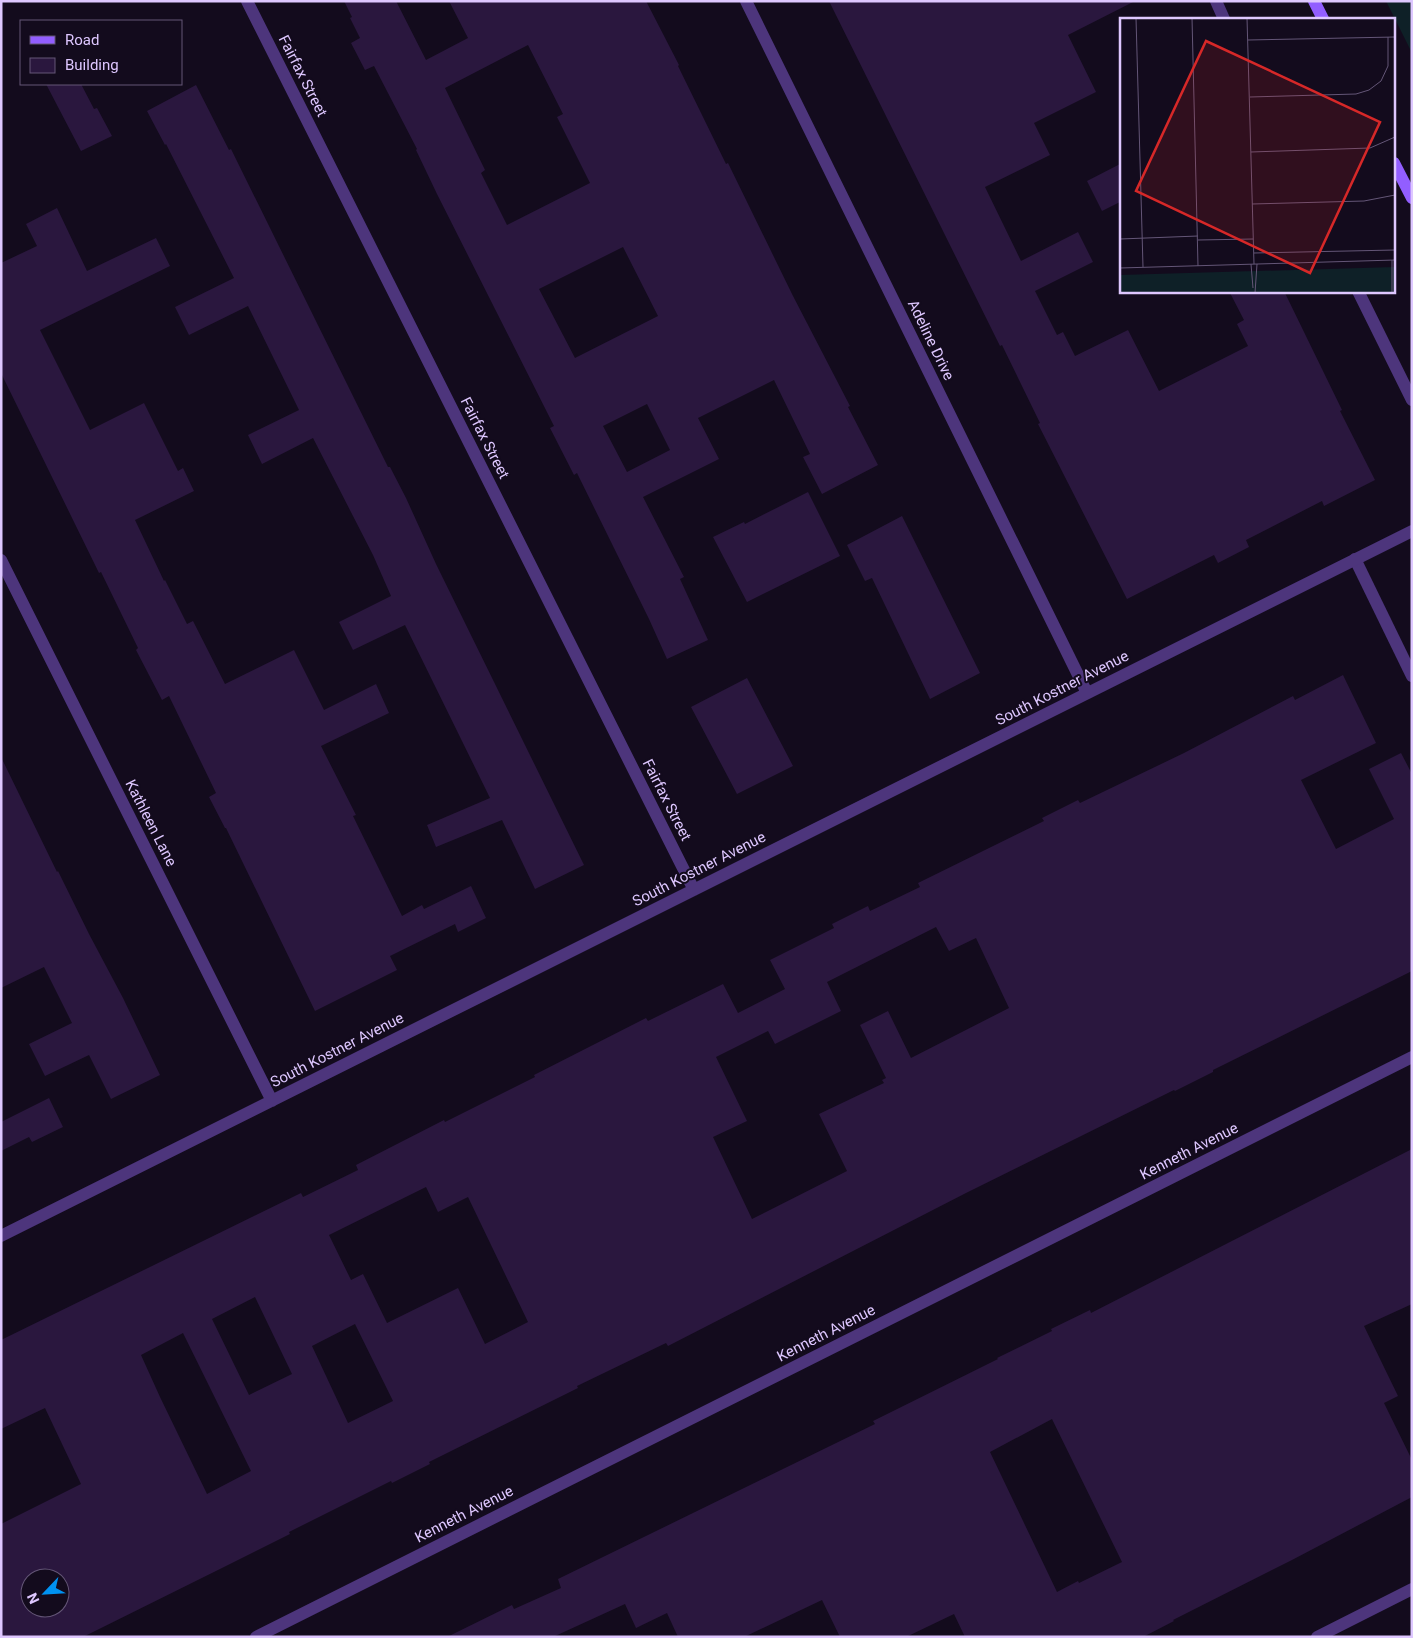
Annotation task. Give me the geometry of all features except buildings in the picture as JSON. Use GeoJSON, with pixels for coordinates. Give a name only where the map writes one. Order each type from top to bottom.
{"type":"FeatureCollection","features":[{"type":"Feature","properties":{"kind":"main road"},"geometry":{"type":"LineString","coordinates":[[1314,1],[1322,18]]}},
{"type":"Feature","properties":{"kind":"main road"},"geometry":{"type":"LineString","coordinates":[[1396,167],[1412,198]]}},
{"type":"Feature","properties":{"kind":"street","name":"Fairfax Street"},"geometry":{"type":"LineString","coordinates":[[247,1],[694,890]]}},
{"type":"Feature","properties":{"kind":"street","name":"Adeline Drive"},"geometry":{"type":"LineString","coordinates":[[746,1],[1087,694]]}},
{"type":"Feature","properties":{"kind":"street"},"geometry":{"type":"LineString","coordinates":[[1216,1],[1224,18]]}},
{"type":"Feature","properties":{"kind":"street"},"geometry":{"type":"LineString","coordinates":[[1358,292],[1412,400]]}},
{"type":"Feature","properties":{"kind":"street","name":"South Kostner Avenue"},"geometry":{"type":"LineString","coordinates":[[1,1236],[1412,531]]}},
{"type":"Feature","properties":{"kind":"street"},"geometry":{"type":"LineString","coordinates":[[1355,559],[1412,676]]}},
{"type":"Feature","properties":{"kind":"street","name":"Kathleen Lane"},"geometry":{"type":"LineString","coordinates":[[1,560],[272,1101]]}},
{"type":"Feature","properties":{"kind":"street","name":"Kenneth Avenue"},"geometry":{"type":"LineString","coordinates":[[256,1637],[1412,1057]]}},
{"type":"Feature","properties":{"kind":"street"},"geometry":{"type":"LineString","coordinates":[[1317,1637],[1412,1589]]}},
{"type":"Feature","properties":{"kind":"shaded area"},"geometry":{"type":"Polygon","coordinates":[[[1386,1],[1412,1],[1412,53],[1396,18],[1386,1]]]}}]}
